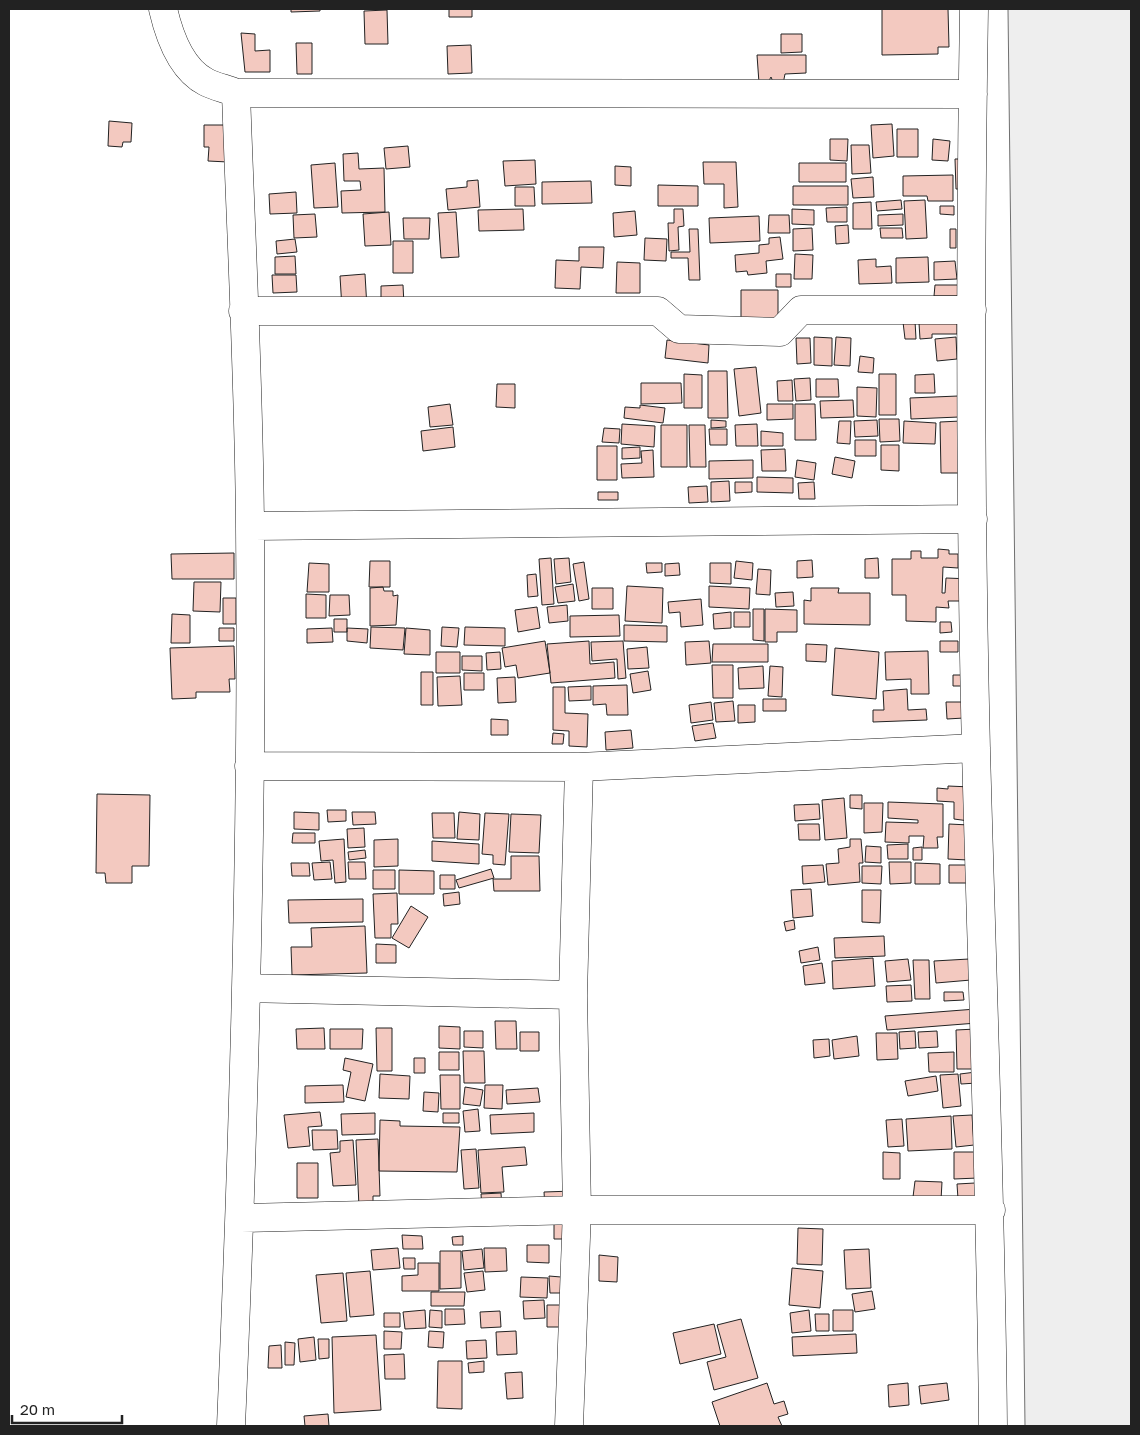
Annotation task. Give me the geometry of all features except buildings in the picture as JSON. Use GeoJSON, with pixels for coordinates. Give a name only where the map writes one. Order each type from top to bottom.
{"type":"FeatureCollection","features":[{"type":"Feature","properties":{"kind":"street"},"geometry":{"type":"LineString","coordinates":[[164,9],[166,24],[182,59],[205,81],[236,93],[973,94]]}},
{"type":"Feature","properties":{"kind":"street"},"geometry":{"type":"LineString","coordinates":[[974,9],[972,310],[976,748],[991,1210],[993,1426]]}},
{"type":"Feature","properties":{"kind":"street"},"geometry":{"type":"LineString","coordinates":[[232,1426],[246,988],[250,526],[236,93]]}},
{"type":"Feature","properties":{"kind":"street"},"geometry":{"type":"LineString","coordinates":[[243,311],[658,311],[679,329],[780,332],[801,310],[972,310]]}},
{"type":"Feature","properties":{"kind":"street"},"geometry":{"type":"LineString","coordinates":[[250,526],[973,519]]}},
{"type":"Feature","properties":{"kind":"street"},"geometry":{"type":"LineString","coordinates":[[249,766],[579,767],[976,748]]}},
{"type":"Feature","properties":{"kind":"street"},"geometry":{"type":"LineString","coordinates":[[569,1426],[577,1210],[573,995],[579,767]]}},
{"type":"Feature","properties":{"kind":"street"},"geometry":{"type":"LineString","coordinates":[[246,988],[573,995]]}},
{"type":"Feature","properties":{"kind":"street"},"geometry":{"type":"LineString","coordinates":[[240,1218],[577,1210],[991,1210]]}},
{"type":"Feature","properties":{"kind":"shaded area"},"geometry":{"type":"Polygon","coordinates":[[[1008,9],[1131,9],[1131,1426],[1025,1426],[1008,9]]]}}]}
